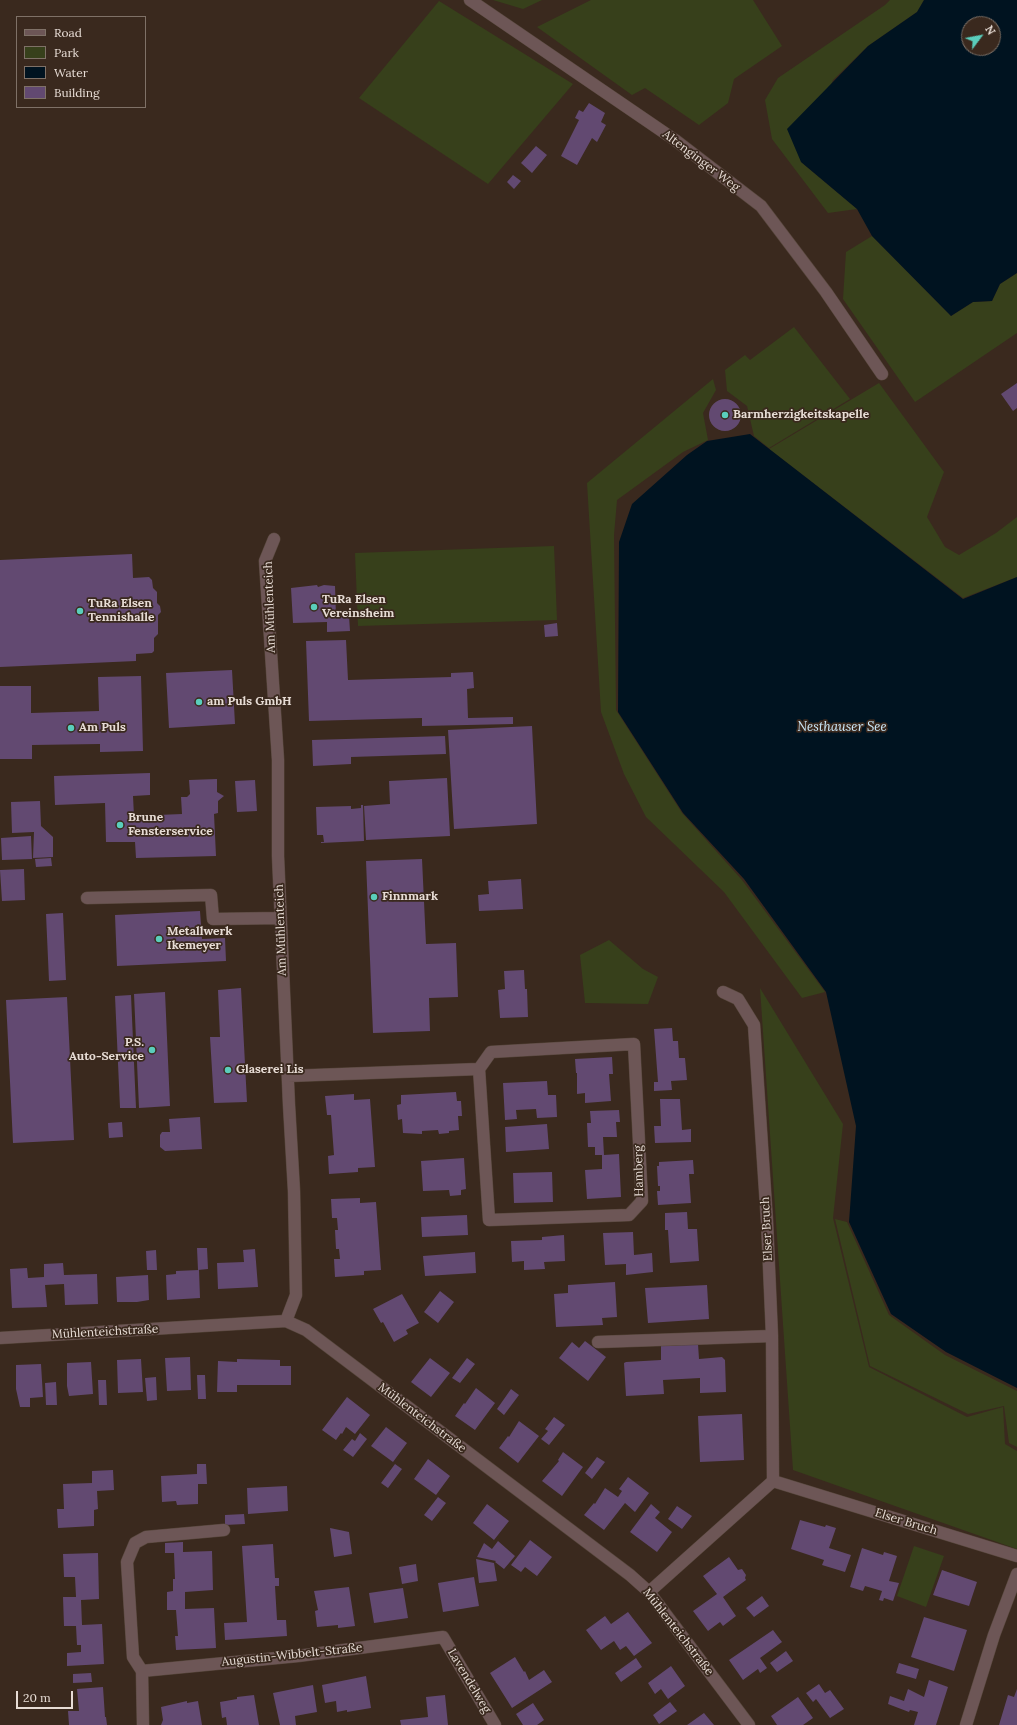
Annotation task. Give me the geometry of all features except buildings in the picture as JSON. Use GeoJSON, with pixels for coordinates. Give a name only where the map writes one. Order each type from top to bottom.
{"type":"FeatureCollection","features":[{"type":"Feature","properties":{"kind":"street","name":"Altenginger Weg"},"geometry":{"type":"LineString","coordinates":[[470,0],[675,140],[761,206],[826,292],[882,374]]}},
{"type":"Feature","properties":{"kind":"street","name":"Am Mühlenteich"},"geometry":{"type":"LineString","coordinates":[[274,539],[266,561],[278,760],[278,856],[294,1191],[296,1295],[286,1321]]}},
{"type":"Feature","properties":{"kind":"street"},"geometry":{"type":"LineString","coordinates":[[87,898],[211,895],[213,919],[281,918]]}},
{"type":"Feature","properties":{"kind":"street","name":"Elser Bruch"},"geometry":{"type":"LineString","coordinates":[[723,992],[738,999],[754,1025],[767,1221],[772,1336],[773,1480],[1017,1556]]}},
{"type":"Feature","properties":{"kind":"street","name":"Hamberg"},"geometry":{"type":"LineString","coordinates":[[634,1044],[642,1201],[629,1215],[489,1220],[479,1069],[491,1052],[634,1044]]}},
{"type":"Feature","properties":{"kind":"street"},"geometry":{"type":"LineString","coordinates":[[288,1076],[479,1069]]}},
{"type":"Feature","properties":{"kind":"street","name":"Mühlenteichstraße"},"geometry":{"type":"LineString","coordinates":[[0,1338],[286,1321],[306,1330],[630,1575],[650,1592],[749,1725]]}},
{"type":"Feature","properties":{"kind":"street"},"geometry":{"type":"LineString","coordinates":[[598,1342],[772,1336]]}},
{"type":"Feature","properties":{"kind":"street"},"geometry":{"type":"LineString","coordinates":[[650,1592],[773,1480]]}},
{"type":"Feature","properties":{"kind":"street"},"geometry":{"type":"LineString","coordinates":[[143,1725],[142,1671],[133,1657],[127,1562],[135,1543],[146,1537],[224,1530]]}},
{"type":"Feature","properties":{"kind":"street"},"geometry":{"type":"LineString","coordinates":[[966,1725],[994,1635],[1017,1574]]}},
{"type":"Feature","properties":{"kind":"street","name":"Augustin-Wibbelt-Straße"},"geometry":{"type":"LineString","coordinates":[[142,1671],[298,1656],[443,1637]]}},
{"type":"Feature","properties":{"kind":"street","name":"Lavendelweg"},"geometry":{"type":"LineString","coordinates":[[443,1637],[495,1725]]}},
{"type":"Feature","properties":{"kind":"green space"},"geometry":{"type":"Polygon","coordinates":[[[493,0],[542,0],[523,9],[493,0]]]}},
{"type":"Feature","properties":{"kind":"green space"},"geometry":{"type":"Polygon","coordinates":[[[591,0],[753,0],[782,46],[734,79],[728,103],[699,125],[645,88],[632,95],[537,27],[591,0]]]}},
{"type":"Feature","properties":{"kind":"green space"},"geometry":{"type":"Polygon","coordinates":[[[890,0],[924,0],[917,12],[868,46],[833,80],[801,162],[857,209],[828,213],[772,139],[765,100],[778,78],[885,5],[890,0]]]}},
{"type":"Feature","properties":{"kind":"green space"},"geometry":{"type":"Polygon","coordinates":[[[439,1],[573,84],[488,184],[359,98],[439,1]]]}},
{"type":"Feature","properties":{"kind":"green space"},"geometry":{"type":"Polygon","coordinates":[[[872,236],[951,316],[973,302],[992,301],[1000,284],[1017,273],[1017,333],[915,402],[843,299],[846,252],[872,236]]]}},
{"type":"Feature","properties":{"kind":"green space"},"geometry":{"type":"Polygon","coordinates":[[[794,327],[850,399],[769,448],[754,436],[747,406],[727,391],[725,370],[745,355],[750,360],[794,327]]]}},
{"type":"Feature","properties":{"kind":"green space"},"geometry":{"type":"Polygon","coordinates":[[[713,379],[716,390],[703,413],[708,440],[683,452],[617,500],[614,535],[616,710],[682,813],[742,880],[825,992],[802,998],[724,892],[646,817],[624,774],[601,712],[587,483],[713,379]]]}},
{"type":"Feature","properties":{"kind":"green space"},"geometry":{"type":"Polygon","coordinates":[[[879,383],[944,472],[927,517],[945,547],[959,555],[996,533],[1017,517],[1017,577],[963,598],[769,449],[879,383]]]}},
{"type":"Feature","properties":{"kind":"green space"},"geometry":{"type":"Polygon","coordinates":[[[554,546],[557,620],[358,626],[355,553],[554,546]]]}},
{"type":"Feature","properties":{"kind":"green space"},"geometry":{"type":"Polygon","coordinates":[[[609,940],[643,969],[658,977],[648,1004],[585,1003],[580,955],[609,940]]]}},
{"type":"Feature","properties":{"kind":"green space"},"geometry":{"type":"Polygon","coordinates":[[[760,988],[843,1124],[833,1218],[869,1367],[967,1417],[1003,1407],[1005,1444],[1017,1451],[1017,1549],[793,1470],[760,988]]]}},
{"type":"Feature","properties":{"kind":"green space"},"geometry":{"type":"Polygon","coordinates":[[[835,1219],[847,1222],[889,1315],[945,1355],[1017,1391],[1017,1447],[1009,1443],[1004,1406],[968,1414],[870,1366],[835,1219]]]}},
{"type":"Feature","properties":{"kind":"green space"},"geometry":{"type":"Polygon","coordinates":[[[914,1546],[944,1556],[926,1607],[897,1596],[914,1546]]]}},
{"type":"Feature","properties":{"kind":"water"},"geometry":{"type":"Polygon","coordinates":[[[924,0],[1017,0],[1017,273],[1000,284],[992,301],[973,302],[951,316],[872,236],[857,209],[801,162],[787,129],[868,46],[917,12],[924,0]]]}},
{"type":"Feature","properties":{"kind":"water","name":"Nesthauser See"},"geometry":{"type":"Polygon","coordinates":[[[750,434],[963,599],[1017,577],[1017,1388],[946,1352],[891,1314],[849,1222],[856,1126],[826,992],[744,879],[683,813],[618,712],[619,542],[632,504],[687,455],[707,441],[750,434]]]}},
{"type":"Feature","properties":{"kind":"place","name":"Barmherzigkeitskapelle"},"geometry":{"type":"Point","coordinates":[725,415]}},
{"type":"Feature","properties":{"kind":"place","name":"TuRa Elsen Vereinsheim"},"geometry":{"type":"Point","coordinates":[314,607]}},
{"type":"Feature","properties":{"kind":"place","name":"TuRa Elsen Tennishalle"},"geometry":{"type":"Point","coordinates":[80,611]}},
{"type":"Feature","properties":{"kind":"place","name":"am Puls GmbH"},"geometry":{"type":"Point","coordinates":[199,702]}},
{"type":"Feature","properties":{"kind":"place","name":"Am Puls"},"geometry":{"type":"Point","coordinates":[71,728]}},
{"type":"Feature","properties":{"kind":"place","name":"Brune Fensterservice"},"geometry":{"type":"Point","coordinates":[120,825]}},
{"type":"Feature","properties":{"kind":"place","name":"Finnmark"},"geometry":{"type":"Point","coordinates":[374,897]}},
{"type":"Feature","properties":{"kind":"place","name":"Metallwerk Ikemeyer"},"geometry":{"type":"Point","coordinates":[159,939]}},
{"type":"Feature","properties":{"kind":"place","name":"P.S. Auto-Service"},"geometry":{"type":"Point","coordinates":[152,1050]}},
{"type":"Feature","properties":{"kind":"place","name":"Glaserei Lis"},"geometry":{"type":"Point","coordinates":[228,1070]}}]}
